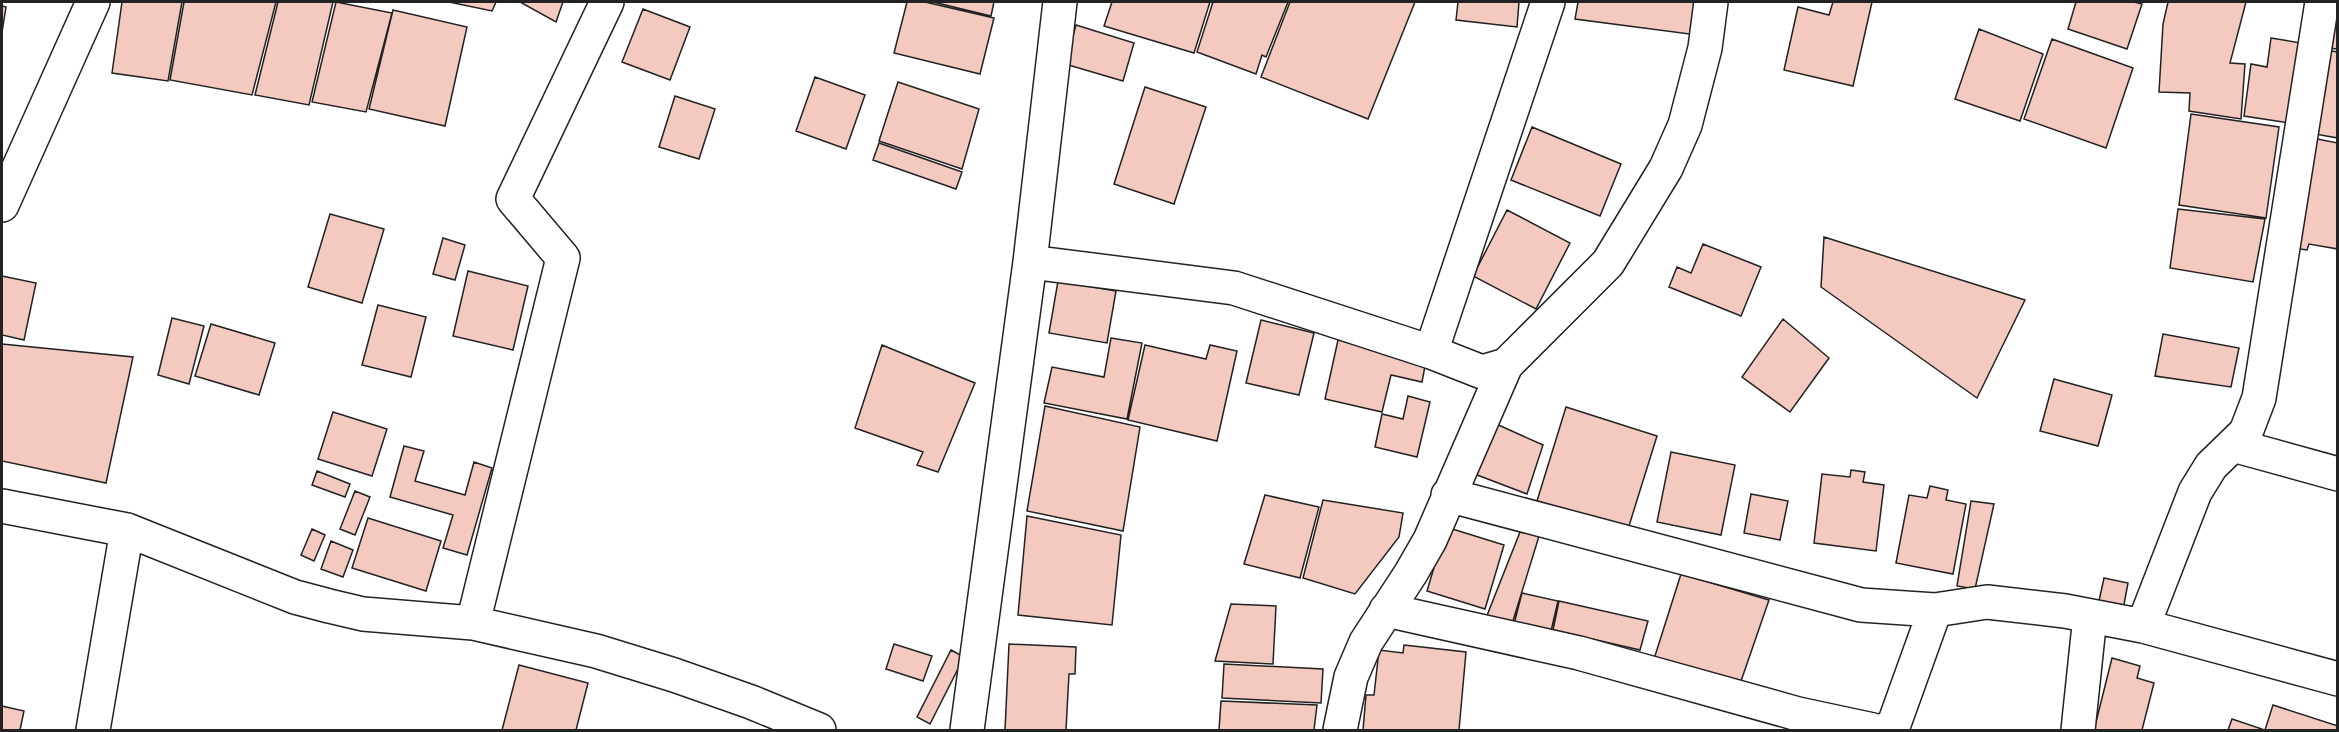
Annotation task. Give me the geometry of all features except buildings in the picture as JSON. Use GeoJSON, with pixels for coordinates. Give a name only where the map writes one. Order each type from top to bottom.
{"type":"FeatureCollection","features":[{"type":"Feature","properties":{"kind":"street"},"geometry":{"type":"LineString","coordinates":[[3,197],[93,2]]}},
{"type":"Feature","properties":{"kind":"street"},"geometry":{"type":"LineString","coordinates":[[473,623],[563,258],[513,199],[607,2]]}},
{"type":"Feature","properties":{"kind":"street"},"geometry":{"type":"LineString","coordinates":[[967,730],[1030,262],[1060,2]]}},
{"type":"Feature","properties":{"kind":"street"},"geometry":{"type":"LineString","coordinates":[[1431,352],[1548,2]]}},
{"type":"Feature","properties":{"kind":"street"},"geometry":{"type":"LineString","coordinates":[[1340,730],[1351,677],[1366,642],[1430,540],[1506,365],[1608,262],[1666,168],[1685,125],[1704,48],[1711,2]]}},
{"type":"Feature","properties":{"kind":"street"},"geometry":{"type":"LineString","coordinates":[[2143,626],[2195,492],[2211,466],[2246,432],[2259,398],[2322,2]]}},
{"type":"Feature","properties":{"kind":"street"},"geometry":{"type":"LineString","coordinates":[[1030,262],[1234,288],[1431,352],[1482,372],[1506,365]]}},
{"type":"Feature","properties":{"kind":"street"},"geometry":{"type":"LineString","coordinates":[[2233,445],[2337,474]]}},
{"type":"Feature","properties":{"kind":"street"},"geometry":{"type":"LineString","coordinates":[[1448,495],[1861,606],[1935,610],[1987,602],[2090,616],[2143,626],[2337,679]]}},
{"type":"Feature","properties":{"kind":"street"},"geometry":{"type":"LineString","coordinates":[[2,506],[127,530],[295,597],[363,614],[473,623],[596,651],[718,690],[819,730]]}},
{"type":"Feature","properties":{"kind":"street"},"geometry":{"type":"LineString","coordinates":[[93,730],[127,530]]}},
{"type":"Feature","properties":{"kind":"street"},"geometry":{"type":"LineString","coordinates":[[1386,610],[1579,653],[1798,714],[1873,730]]}},
{"type":"Feature","properties":{"kind":"street"},"geometry":{"type":"LineString","coordinates":[[1886,730],[1894,724],[1935,610]]}},
{"type":"Feature","properties":{"kind":"street"},"geometry":{"type":"LineString","coordinates":[[2078,730],[2090,616]]}}]}
